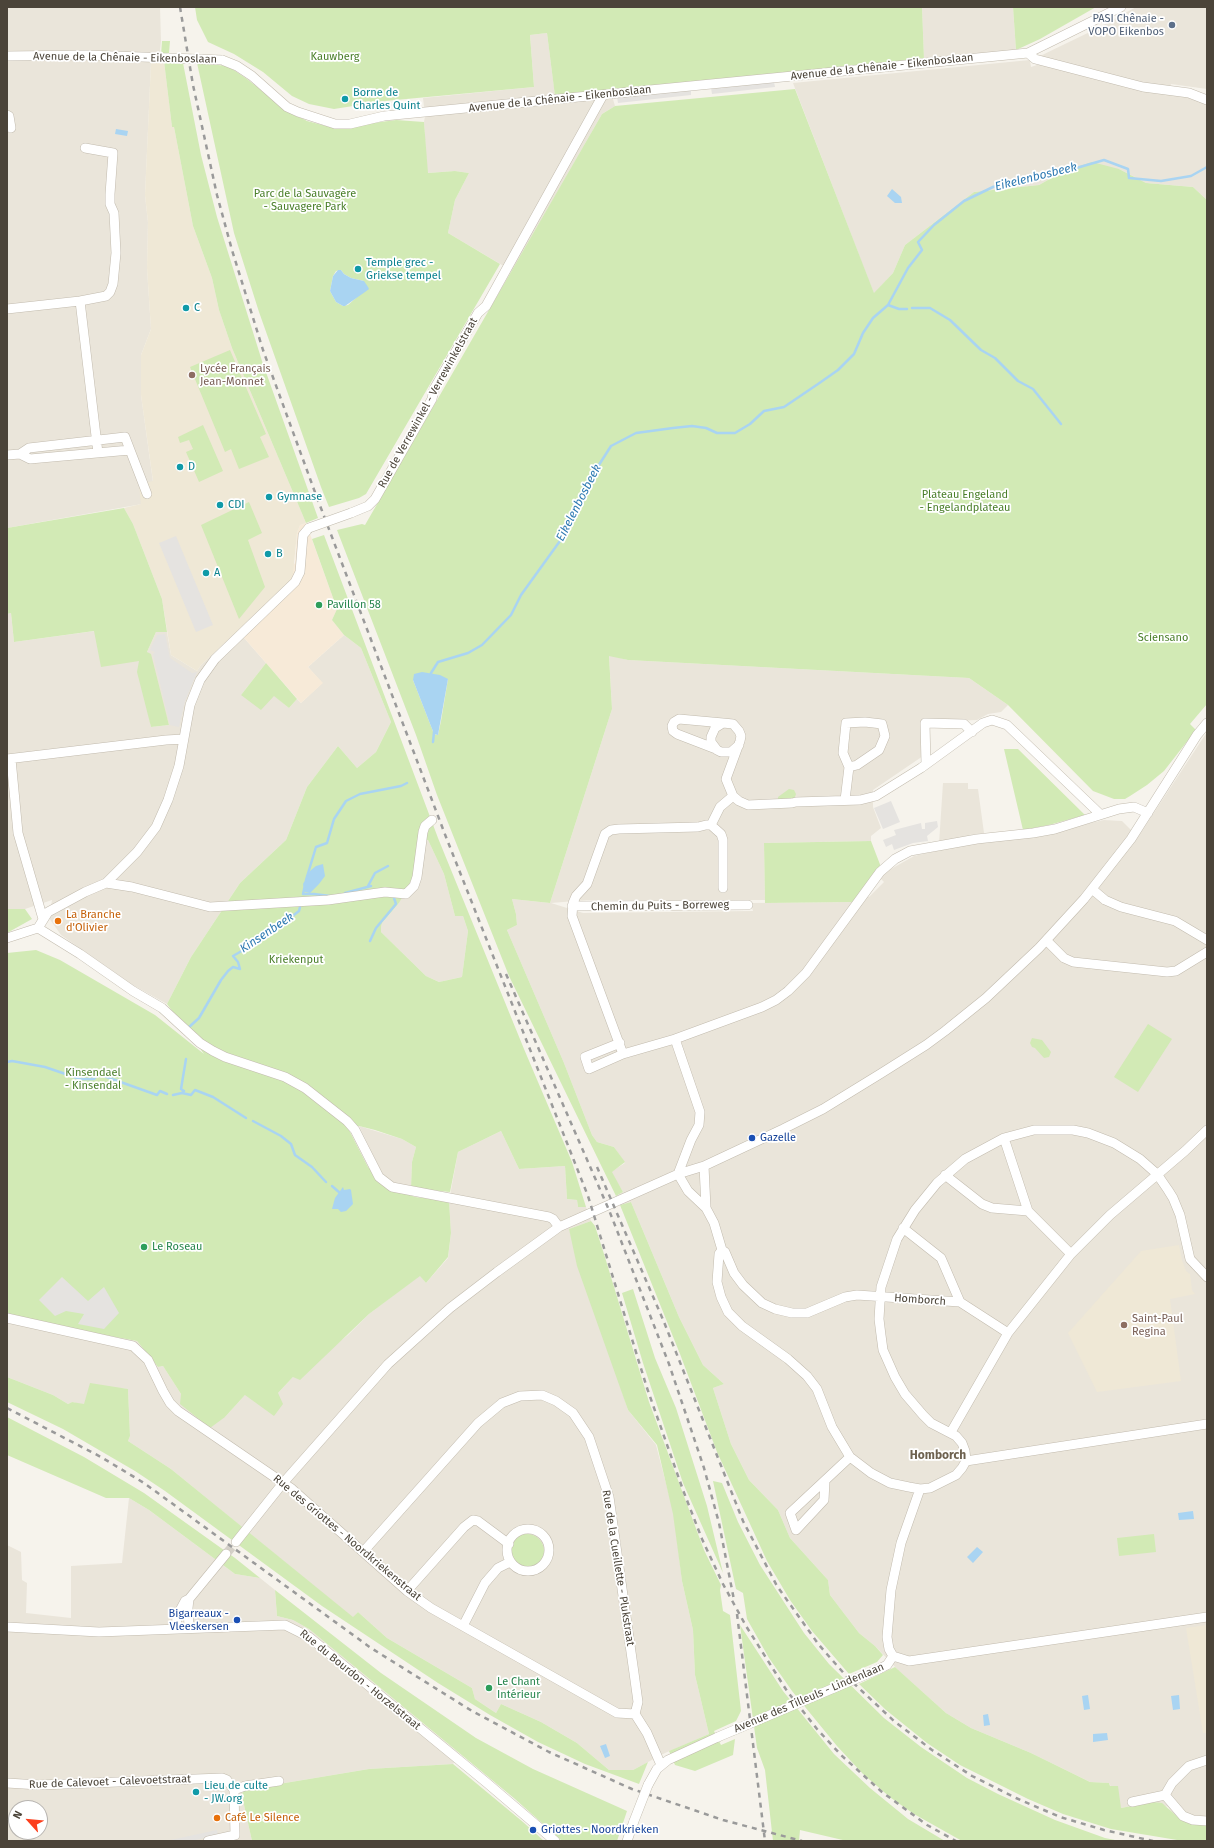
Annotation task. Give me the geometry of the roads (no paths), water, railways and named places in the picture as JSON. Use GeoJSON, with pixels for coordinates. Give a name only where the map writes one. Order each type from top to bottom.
{"type":"FeatureCollection","features":[{"type":"Feature","properties":{"kind":"street","name":"Avenue de la Chênaie - Eikenboslaan"},"geometry":{"type":"LineString","coordinates":[[7,56],[94,55],[222,60],[237,66],[252,76],[287,107],[313,118],[335,124],[350,124],[384,116],[1028,53],[1121,7]]}},
{"type":"Feature","properties":{"kind":"street"},"geometry":{"type":"LineString","coordinates":[[1028,53],[1035,59],[1143,87],[1189,93],[1207,100]]}},
{"type":"Feature","properties":{"kind":"street","name":"Rue de Verrewinkel - Verrewinkelstraat"},"geometry":{"type":"LineString","coordinates":[[38,928],[48,912],[85,892],[106,883],[137,852],[156,827],[179,766],[182,739],[190,705],[196,688],[211,664],[296,582],[300,572],[302,535],[309,528],[368,506],[375,499],[432,399],[434,389],[478,314],[486,306],[603,95]]}},
{"type":"Feature","properties":{"kind":"street"},"geometry":{"type":"LineString","coordinates":[[7,115],[9,116],[11,128]]}},
{"type":"Feature","properties":{"kind":"street"},"geometry":{"type":"LineString","coordinates":[[7,309],[80,301],[106,296],[110,292],[113,284],[116,253],[114,213],[110,204],[113,153],[85,148]]}},
{"type":"Feature","properties":{"kind":"street"},"geometry":{"type":"LineString","coordinates":[[80,301],[98,453]]}},
{"type":"Feature","properties":{"kind":"street"},"geometry":{"type":"LineString","coordinates":[[7,455],[20,454],[30,448],[125,437],[147,494]]}},
{"type":"Feature","properties":{"kind":"street"},"geometry":{"type":"LineString","coordinates":[[20,454],[30,459],[130,450]]}},
{"type":"Feature","properties":{"kind":"street"},"geometry":{"type":"LineString","coordinates":[[739,745],[731,752],[726,753],[677,734],[673,731],[672,726],[674,722],[679,719],[733,724],[736,727],[741,736],[739,745],[726,779],[733,796],[739,801],[748,805],[860,800],[876,796],[926,764],[983,723],[992,720],[1007,725],[1100,814]]}},
{"type":"Feature","properties":{"kind":"street"},"geometry":{"type":"LineString","coordinates":[[845,800],[848,767],[843,753],[846,724],[865,722],[882,724],[885,736],[879,750],[857,765],[848,767]]}},
{"type":"Feature","properties":{"kind":"street"},"geometry":{"type":"LineString","coordinates":[[717,750],[711,742],[711,737],[715,728],[723,723]]}},
{"type":"Feature","properties":{"kind":"street"},"geometry":{"type":"LineString","coordinates":[[926,764],[925,723],[964,724],[972,732]]}},
{"type":"Feature","properties":{"kind":"street"},"geometry":{"type":"LineString","coordinates":[[236,1542],[283,1483],[388,1364],[415,1338],[497,1272],[559,1228],[678,1174],[704,1166],[822,1109],[927,1044],[986,998],[1047,941],[1092,889],[1131,839],[1197,736],[1207,723]]}},
{"type":"Feature","properties":{"kind":"street"},"geometry":{"type":"LineString","coordinates":[[43,919],[18,833],[9,759],[182,739]]}},
{"type":"Feature","properties":{"kind":"street"},"geometry":{"type":"LineString","coordinates":[[711,825],[720,807],[733,796]]}},
{"type":"Feature","properties":{"kind":"street"},"geometry":{"type":"LineString","coordinates":[[620,1043],[584,1057],[589,1069],[623,1054],[675,1039],[762,1007],[776,1000],[788,991],[806,973],[876,877],[895,859],[910,851],[976,839],[1033,834],[1056,829],[1118,809],[1134,807],[1148,813]]}},
{"type":"Feature","properties":{"kind":"street"},"geometry":{"type":"LineString","coordinates":[[106,883],[132,887],[210,907],[328,900],[385,892],[406,894],[411,891],[416,881],[423,832],[425,826],[432,820]]}},
{"type":"Feature","properties":{"kind":"street"},"geometry":{"type":"LineString","coordinates":[[623,1054],[572,916],[572,906],[576,896],[587,884],[601,843],[608,832],[619,829],[698,827],[711,825],[721,834],[723,840],[724,888]]}},
{"type":"Feature","properties":{"kind":"street"},"geometry":{"type":"LineString","coordinates":[[1092,889],[1105,900],[1121,907],[1175,921],[1207,940]]}},
{"type":"Feature","properties":{"kind":"street","name":"Chemin du Puits - Borreweg"},"geometry":{"type":"LineString","coordinates":[[572,906],[748,905]]}},
{"type":"Feature","properties":{"kind":"street"},"geometry":{"type":"LineString","coordinates":[[7,938],[38,928],[80,954],[133,992],[162,1008],[200,1043],[214,1052],[284,1077],[305,1088],[347,1121],[355,1130],[379,1177],[392,1187],[549,1217],[553,1219],[559,1228]]}},
{"type":"Feature","properties":{"kind":"street"},"geometry":{"type":"LineString","coordinates":[[1047,941],[1064,958],[1073,962],[1167,972],[1176,971],[1207,952]]}},
{"type":"Feature","properties":{"kind":"street"},"geometry":{"type":"LineString","coordinates":[[675,1039],[700,1112],[699,1125],[690,1140],[678,1174],[688,1191],[706,1208]]}},
{"type":"Feature","properties":{"kind":"street"},"geometry":{"type":"LineString","coordinates":[[722,1250],[719,1254],[717,1282],[721,1298],[728,1312],[757,1338],[788,1359],[807,1376],[817,1389],[832,1427],[850,1457],[871,1473],[890,1482],[920,1489],[930,1488],[956,1475],[966,1461],[965,1452],[962,1443],[951,1432],[931,1423],[905,1394],[894,1377],[880,1335],[881,1287],[890,1256],[903,1228],[926,1194],[945,1175],[976,1152],[1004,1138],[1024,1132],[1045,1129],[1073,1130],[1088,1133],[1125,1149],[1140,1158],[1157,1174],[1173,1198],[1180,1214],[1190,1259],[1207,1277]]}},
{"type":"Feature","properties":{"kind":"street"},"geometry":{"type":"LineString","coordinates":[[951,1432],[1008,1333],[1071,1254],[1110,1215],[1185,1151],[1207,1130]]}},
{"type":"Feature","properties":{"kind":"street"},"geometry":{"type":"LineString","coordinates":[[1004,1138],[1028,1211],[1071,1254]]}},
{"type":"Feature","properties":{"kind":"street"},"geometry":{"type":"LineString","coordinates":[[704,1166],[706,1208]]}},
{"type":"Feature","properties":{"kind":"street"},"geometry":{"type":"LineString","coordinates":[[945,1175],[982,1204],[992,1208],[1028,1211]]}},
{"type":"Feature","properties":{"kind":"street","name":"Homborch"},"geometry":{"type":"LineString","coordinates":[[706,1208],[714,1223],[722,1250],[725,1252],[734,1273],[743,1285],[762,1303],[775,1309],[792,1313],[807,1313],[845,1297],[858,1295],[960,1302],[1008,1333]]}},
{"type":"Feature","properties":{"kind":"street","name":"Homborch"},"geometry":{"type":"LineString","coordinates":[[903,1228],[941,1258],[960,1302]]}},
{"type":"Feature","properties":{"kind":"street","name":"Rue des Griottes - Noordkriekenstraat"},"geometry":{"type":"LineString","coordinates":[[7,1318],[133,1346],[148,1360],[167,1397],[178,1411],[283,1483],[407,1591],[431,1608],[617,1713],[635,1714]]}},
{"type":"Feature","properties":{"kind":"street","name":"Rue de la Cueillette - Plukstraat"},"geometry":{"type":"LineString","coordinates":[[363,1552],[478,1424],[502,1403],[520,1396],[542,1395],[556,1401],[574,1413],[589,1437],[609,1497],[638,1702],[635,1714]]}},
{"type":"Feature","properties":{"kind":"street"},"geometry":{"type":"LineString","coordinates":[[966,1461],[1207,1424]]}},
{"type":"Feature","properties":{"kind":"street"},"geometry":{"type":"LineString","coordinates":[[825,1481],[824,1500],[796,1530],[790,1513],[850,1457]]}},
{"type":"Feature","properties":{"kind":"street"},"geometry":{"type":"LineString","coordinates":[[893,1656],[889,1648],[887,1637],[890,1590],[901,1543],[920,1489]]}},
{"type":"Feature","properties":{"kind":"street"},"geometry":{"type":"LineString","coordinates":[[407,1591],[464,1527],[473,1520],[478,1521],[508,1544]]}},
{"type":"Feature","properties":{"kind":"street"},"geometry":{"type":"LineString","coordinates":[[528,1528],[541,1533],[546,1539],[549,1550],[547,1560],[542,1566],[535,1570],[521,1571],[515,1568],[510,1562],[507,1556],[508,1544],[517,1533],[528,1528]]}},
{"type":"Feature","properties":{"kind":"street"},"geometry":{"type":"LineString","coordinates":[[176,1628],[177,1616],[185,1601],[189,1599],[226,1554]]}},
{"type":"Feature","properties":{"kind":"street"},"geometry":{"type":"LineString","coordinates":[[463,1626],[485,1583],[498,1568],[510,1562]]}},
{"type":"Feature","properties":{"kind":"street"},"geometry":{"type":"LineString","coordinates":[[189,1599],[189,1628]]}},
{"type":"Feature","properties":{"kind":"street","name":"Avenue des Tilleuls - Lindenlaan"},"geometry":{"type":"LineString","coordinates":[[627,1841],[648,1785],[653,1774],[661,1765],[674,1757],[718,1737],[887,1666],[893,1656],[910,1661],[1207,1616]]}},
{"type":"Feature","properties":{"kind":"street","name":"Rue du Bourdon - Horzelstraat"},"geometry":{"type":"LineString","coordinates":[[7,1627],[87,1632],[275,1624],[285,1625],[303,1633],[492,1787],[554,1841]]}},
{"type":"Feature","properties":{"kind":"street"},"geometry":{"type":"LineString","coordinates":[[635,1714],[647,1733],[661,1765]]}},
{"type":"Feature","properties":{"kind":"street"},"geometry":{"type":"LineString","coordinates":[[1166,1795],[1172,1783],[1189,1766],[1207,1760]]}},
{"type":"Feature","properties":{"kind":"street","name":"Rue de Calevoet - Calevoetstraat"},"geometry":{"type":"LineString","coordinates":[[7,1783],[39,1785],[217,1778],[227,1780],[234,1790]]}},
{"type":"Feature","properties":{"kind":"street"},"geometry":{"type":"LineString","coordinates":[[208,1841],[235,1835],[234,1790],[245,1786],[279,1781]]}},
{"type":"Feature","properties":{"kind":"street"},"geometry":{"type":"LineString","coordinates":[[1132,1802],[1166,1795]]}},
{"type":"Feature","properties":{"kind":"street"},"geometry":{"type":"LineString","coordinates":[[1166,1795],[1183,1816],[1193,1820],[1207,1821]]}},
{"type":"Feature","properties":{"kind":"water"},"geometry":{"type":"Polygon","coordinates":[[[116,129],[128,131],[127,136],[115,134],[116,129]]]}},
{"type":"Feature","properties":{"kind":"water"},"geometry":{"type":"Polygon","coordinates":[[[892,189],[901,197],[902,203],[895,203],[887,196],[892,189]]]}},
{"type":"Feature","properties":{"kind":"water"},"geometry":{"type":"Polygon","coordinates":[[[338,270],[341,270],[344,274],[351,278],[364,281],[369,289],[345,306],[336,302],[330,291],[333,276],[338,270]]]}},
{"type":"Feature","properties":{"kind":"water"},"geometry":{"type":"Polygon","coordinates":[[[422,672],[440,675],[448,679],[438,735],[434,734],[413,680],[414,674],[422,672]]]}},
{"type":"Feature","properties":{"kind":"water"},"geometry":{"type":"Polygon","coordinates":[[[323,864],[325,876],[310,893],[305,892],[303,884],[310,871],[316,866],[323,864]]]}},
{"type":"Feature","properties":{"kind":"water"},"geometry":{"type":"Polygon","coordinates":[[[343,1187],[344,1190],[351,1190],[353,1204],[346,1211],[341,1212],[338,1209],[332,1209],[335,1198],[343,1187]]]}},
{"type":"Feature","properties":{"kind":"water"},"geometry":{"type":"Polygon","coordinates":[[[1193,1511],[1194,1519],[1179,1520],[1178,1513],[1193,1511]]]}},
{"type":"Feature","properties":{"kind":"water"},"geometry":{"type":"Polygon","coordinates":[[[977,1547],[983,1552],[973,1563],[967,1557],[977,1547]]]}},
{"type":"Feature","properties":{"kind":"water"},"geometry":{"type":"Polygon","coordinates":[[[1088,1695],[1090,1709],[1084,1710],[1082,1696],[1088,1695]]]}},
{"type":"Feature","properties":{"kind":"water"},"geometry":{"type":"Polygon","coordinates":[[[1179,1695],[1180,1709],[1173,1710],[1171,1696],[1179,1695]]]}},
{"type":"Feature","properties":{"kind":"water"},"geometry":{"type":"Polygon","coordinates":[[[988,1714],[990,1725],[984,1726],[983,1715],[988,1714]]]}},
{"type":"Feature","properties":{"kind":"water"},"geometry":{"type":"Polygon","coordinates":[[[1107,1733],[1108,1740],[1093,1742],[1093,1734],[1107,1733]]]}},
{"type":"Feature","properties":{"kind":"water"},"geometry":{"type":"Polygon","coordinates":[[[606,1744],[610,1756],[605,1758],[600,1746],[606,1744]]]}},
{"type":"Feature","properties":{"kind":"waterway","name":"Eikelenbosbeek"},"geometry":{"type":"LineString","coordinates":[[431,676],[431,673],[438,662],[468,653],[482,645],[511,615],[521,595],[565,534],[584,499],[590,479],[611,446],[636,433],[692,426],[706,428],[717,433],[735,433],[750,424],[764,411],[784,407],[818,384],[838,370],[854,354],[863,333],[873,318],[888,305],[908,268],[922,250],[918,242],[934,225],[964,201],[993,187],[1018,180],[1066,171],[1104,160],[1128,169],[1129,178],[1161,181],[1191,176],[1207,167]]}},
{"type":"Feature","properties":{"kind":"waterway","name":"Eikelenbosbeek"},"geometry":{"type":"LineString","coordinates":[[888,305],[899,309],[907,309]]}},
{"type":"Feature","properties":{"kind":"waterway","name":"Eikelenbosbeek"},"geometry":{"type":"LineString","coordinates":[[912,308],[930,308],[950,320],[981,350],[995,358],[1018,381],[1033,389],[1061,424]]}},
{"type":"Feature","properties":{"kind":"waterway"},"geometry":{"type":"LineString","coordinates":[[433,742],[434,732]]}},
{"type":"Feature","properties":{"kind":"waterway","name":"Kinsenbeek"},"geometry":{"type":"LineString","coordinates":[[306,880],[316,847],[327,843],[334,819],[346,801],[360,794],[401,786],[407,783]]}},
{"type":"Feature","properties":{"kind":"waterway"},"geometry":{"type":"LineString","coordinates":[[368,886],[375,873],[388,866]]}},
{"type":"Feature","properties":{"kind":"waterway"},"geometry":{"type":"LineString","coordinates":[[305,885],[303,894],[330,896]]}},
{"type":"Feature","properties":{"kind":"waterway"},"geometry":{"type":"LineString","coordinates":[[345,893],[371,886]]}},
{"type":"Feature","properties":{"kind":"waterway"},"geometry":{"type":"LineString","coordinates":[[370,941],[376,928],[396,904],[394,898]]}},
{"type":"Feature","properties":{"kind":"waterway","name":"Kinsenbeek"},"geometry":{"type":"LineString","coordinates":[[188,1028],[199,1018],[221,980],[228,971],[233,967],[240,969],[238,962],[233,956],[264,938],[299,911],[300,907]]}},
{"type":"Feature","properties":{"kind":"waterway","name":"Kinsenbeek"},"geometry":{"type":"LineString","coordinates":[[182,1093],[184,1091],[181,1089],[186,1059]]}},
{"type":"Feature","properties":{"kind":"waterway"},"geometry":{"type":"LineString","coordinates":[[7,1062],[12,1061],[45,1067],[80,1079],[94,1079],[98,1074],[157,1095],[160,1091],[167,1094]]}},
{"type":"Feature","properties":{"kind":"waterway"},"geometry":{"type":"LineString","coordinates":[[173,1095],[182,1093],[191,1095],[195,1090],[213,1097],[246,1118]]}},
{"type":"Feature","properties":{"kind":"waterway"},"geometry":{"type":"LineString","coordinates":[[253,1121],[281,1136],[291,1144],[295,1155],[312,1167],[326,1182]]}},
{"type":"Feature","properties":{"kind":"waterway"},"geometry":{"type":"LineString","coordinates":[[332,1186],[340,1193]]}},
{"type":"Feature","properties":{"kind":"tunnel"},"geometry":{"type":"LineString","coordinates":[[226,1554],[236,1542]]}},
{"type":"Feature","properties":{"kind":"railway"},"geometry":{"type":"LineString","coordinates":[[180,7],[193,85],[217,195],[232,250],[263,350],[316,495],[446,837],[588,1196],[647,1388],[702,1539],[723,1584],[746,1626],[787,1691],[817,1729],[841,1755],[882,1792],[927,1825],[956,1841]]}},
{"type":"Feature","properties":{"kind":"railway"},"geometry":{"type":"LineString","coordinates":[[506,974],[609,1210],[669,1364],[704,1468],[719,1523],[734,1600]]}},
{"type":"Feature","properties":{"kind":"railway"},"geometry":{"type":"LineString","coordinates":[[597,1167],[664,1322],[743,1521],[777,1586],[819,1645],[848,1678],[894,1721],[932,1750],[972,1776],[1016,1798],[1060,1817],[1104,1830],[1153,1841]]}},
{"type":"Feature","properties":{"kind":"railway"},"geometry":{"type":"LineString","coordinates":[[7,1408],[101,1457],[144,1483],[371,1648],[472,1711],[549,1752],[632,1789],[723,1820],[802,1841]]}},
{"type":"Feature","properties":{"kind":"railway"},"geometry":{"type":"LineString","coordinates":[[737,1614],[765,1841]]}},
{"type":"Feature","properties":{"kind":"place","name":"PASI Chênaie - VOPO Eikenbos"},"geometry":{"type":"Point","coordinates":[1172,25]}},
{"type":"Feature","properties":{"kind":"place","name":"Borne de Charles Quint"},"geometry":{"type":"Point","coordinates":[345,99]}},
{"type":"Feature","properties":{"kind":"place","name":"Temple grec - Griekse tempel"},"geometry":{"type":"Point","coordinates":[358,269]}},
{"type":"Feature","properties":{"kind":"place","name":"C"},"geometry":{"type":"Point","coordinates":[186,308]}},
{"type":"Feature","properties":{"kind":"place","name":"Lycée Français Jean-Monnet"},"geometry":{"type":"Point","coordinates":[192,375]}},
{"type":"Feature","properties":{"kind":"place","name":"D"},"geometry":{"type":"Point","coordinates":[180,467]}},
{"type":"Feature","properties":{"kind":"place","name":"Gymnase"},"geometry":{"type":"Point","coordinates":[269,497]}},
{"type":"Feature","properties":{"kind":"place","name":"CDI"},"geometry":{"type":"Point","coordinates":[220,505]}},
{"type":"Feature","properties":{"kind":"place","name":"B"},"geometry":{"type":"Point","coordinates":[268,554]}},
{"type":"Feature","properties":{"kind":"place","name":"A"},"geometry":{"type":"Point","coordinates":[206,573]}},
{"type":"Feature","properties":{"kind":"place","name":"Pavillon 58"},"geometry":{"type":"Point","coordinates":[319,605]}},
{"type":"Feature","properties":{"kind":"place","name":"La Branche d'Olivier"},"geometry":{"type":"Point","coordinates":[58,921]}},
{"type":"Feature","properties":{"kind":"place","name":"Gazelle"},"geometry":{"type":"Point","coordinates":[752,1138]}},
{"type":"Feature","properties":{"kind":"place","name":"Le Roseau"},"geometry":{"type":"Point","coordinates":[144,1247]}},
{"type":"Feature","properties":{"kind":"place","name":"Saint-Paul Regina"},"geometry":{"type":"Point","coordinates":[1124,1325]}},
{"type":"Feature","properties":{"kind":"place","name":"Bigarreaux - Vleeskersen"},"geometry":{"type":"Point","coordinates":[237,1620]}},
{"type":"Feature","properties":{"kind":"place","name":"Le Chant Intérieur"},"geometry":{"type":"Point","coordinates":[489,1688]}},
{"type":"Feature","properties":{"kind":"place","name":"Lieu de culte - JW.org"},"geometry":{"type":"Point","coordinates":[196,1792]}},
{"type":"Feature","properties":{"kind":"place","name":"Café Le Silence"},"geometry":{"type":"Point","coordinates":[217,1818]}},
{"type":"Feature","properties":{"kind":"place","name":"Griottes - Noordkrieken"},"geometry":{"type":"Point","coordinates":[533,1830]}},
{"type":"Feature","properties":{"kind":"district","name":"Homborch"},"geometry":{"type":"Point","coordinates":[938,1456]}},
{"type":"Feature","properties":{"kind":"park label","name":"Kauwberg"},"geometry":{"type":"Point","coordinates":[335,57]}},
{"type":"Feature","properties":{"kind":"park label","name":"Parc de la Sauvagère - Sauvagere Park"},"geometry":{"type":"Point","coordinates":[305,200]}},
{"type":"Feature","properties":{"kind":"park label","name":"Plateau Engeland - Engelandplateau"},"geometry":{"type":"Point","coordinates":[965,501]}},
{"type":"Feature","properties":{"kind":"park label","name":"Sciensano"},"geometry":{"type":"Point","coordinates":[1163,638]}},
{"type":"Feature","properties":{"kind":"park label","name":"Kriekenput"},"geometry":{"type":"Point","coordinates":[296,960]}},
{"type":"Feature","properties":{"kind":"park label","name":"Kinsendael - Kinsendal"},"geometry":{"type":"Point","coordinates":[93,1079]}}]}
